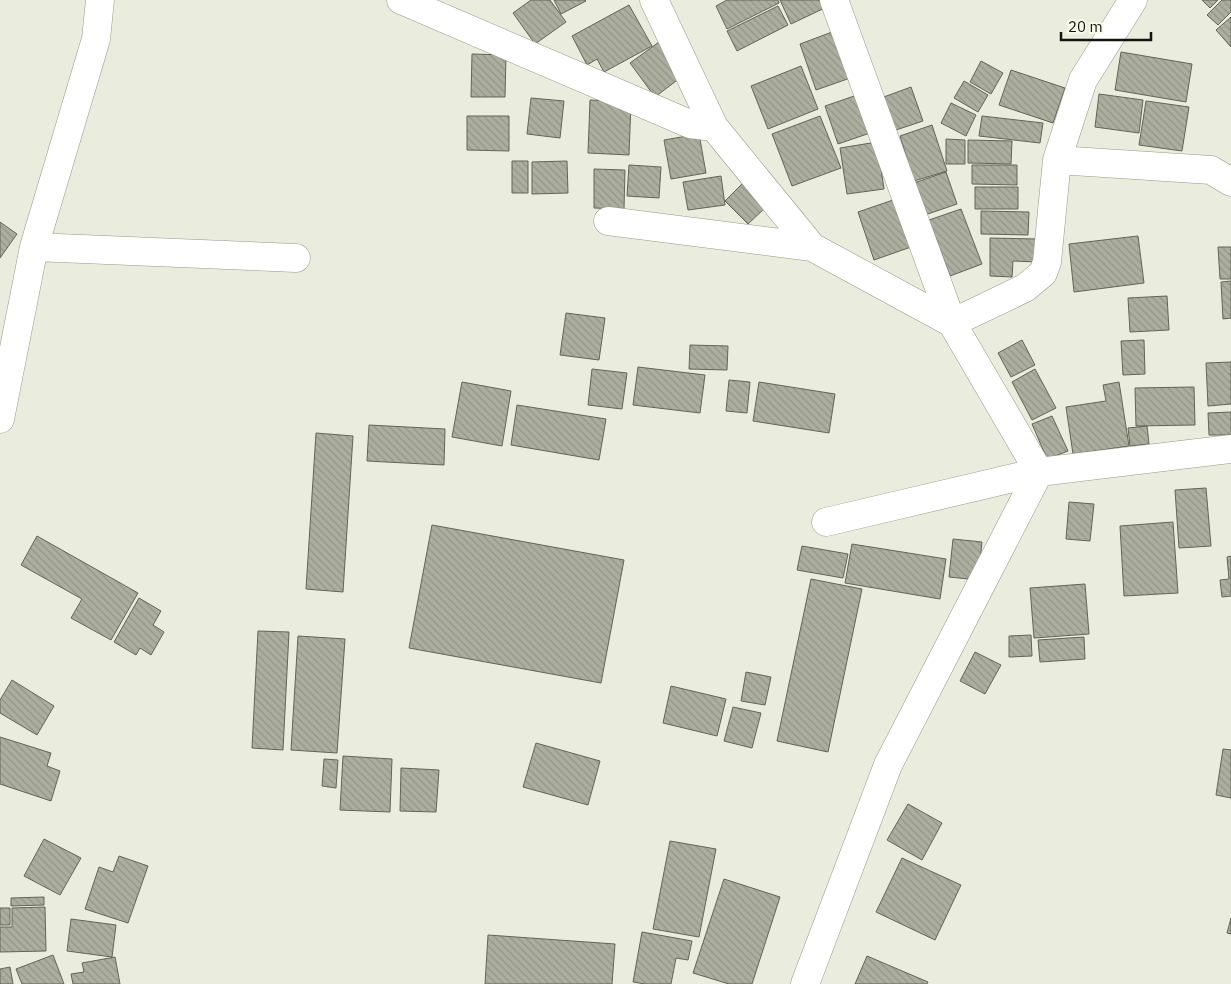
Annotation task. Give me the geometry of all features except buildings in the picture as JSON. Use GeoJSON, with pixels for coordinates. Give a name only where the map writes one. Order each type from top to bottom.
{"type":"FeatureCollection","features":[{"type":"Feature","properties":{"kind":"street"},"geometry":{"type":"LineString","coordinates":[[0,419],[34,247],[96,39],[100,0]]}},
{"type":"Feature","properties":{"kind":"street"},"geometry":{"type":"LineString","coordinates":[[402,0],[690,124],[714,127]]}},
{"type":"Feature","properties":{"kind":"street"},"geometry":{"type":"LineString","coordinates":[[654,0],[714,127],[812,247]]}},
{"type":"Feature","properties":{"kind":"street"},"geometry":{"type":"LineString","coordinates":[[834,0],[952,324],[1039,472]]}},
{"type":"Feature","properties":{"kind":"street"},"geometry":{"type":"LineString","coordinates":[[952,324],[1025,288],[1043,274],[1047,262],[1056,160],[1083,80],[1133,0]]}},
{"type":"Feature","properties":{"kind":"street"},"geometry":{"type":"LineString","coordinates":[[1056,160],[1210,170],[1231,182]]}},
{"type":"Feature","properties":{"kind":"street"},"geometry":{"type":"LineString","coordinates":[[608,221],[812,247],[952,324]]}},
{"type":"Feature","properties":{"kind":"street"},"geometry":{"type":"LineString","coordinates":[[34,247],[296,258]]}},
{"type":"Feature","properties":{"kind":"street"},"geometry":{"type":"LineString","coordinates":[[826,522],[1039,472],[1231,449]]}},
{"type":"Feature","properties":{"kind":"street"},"geometry":{"type":"LineString","coordinates":[[805,984],[888,766],[1039,472]]}}]}
